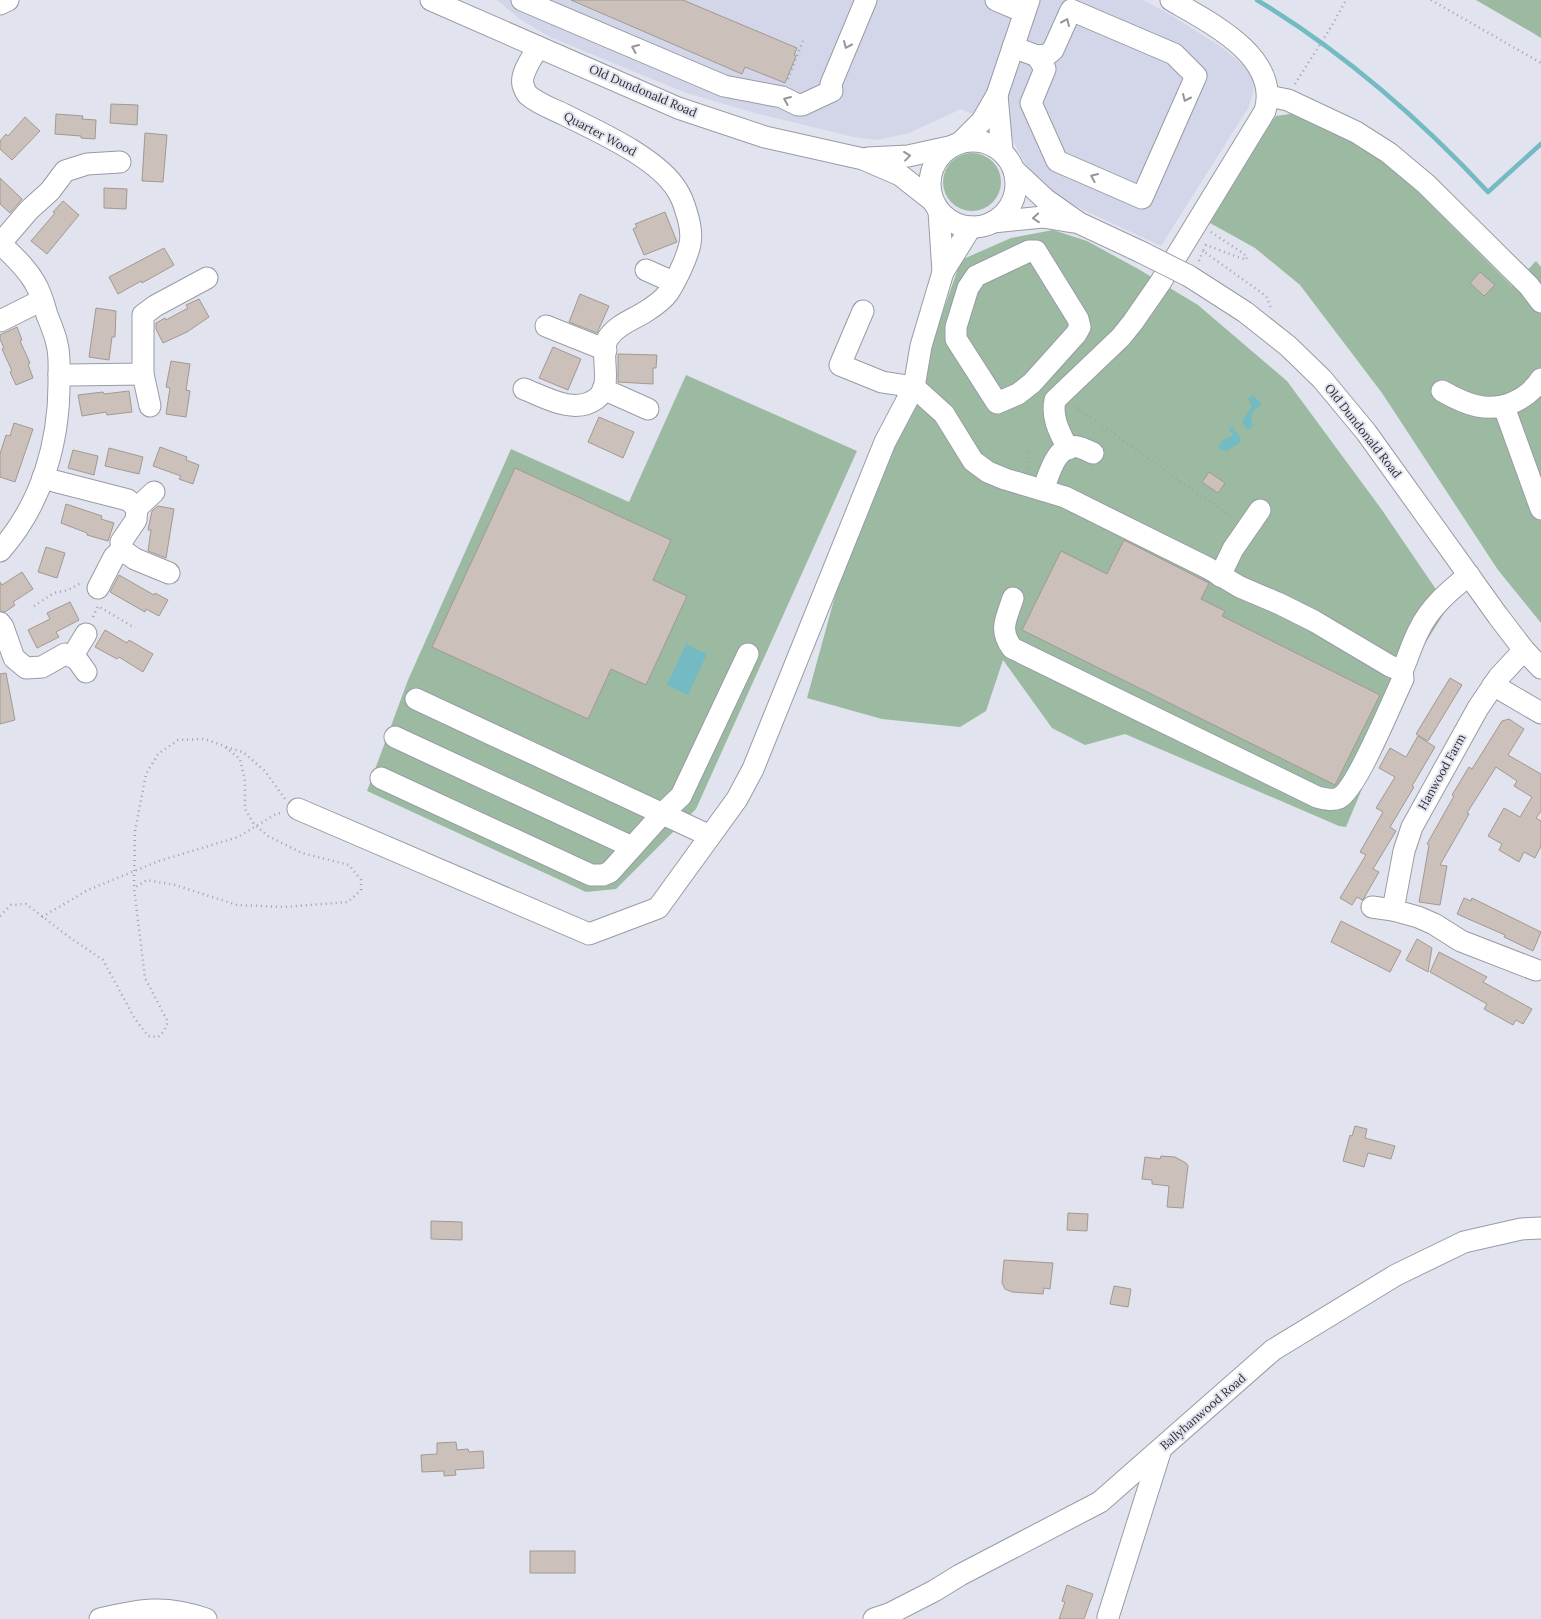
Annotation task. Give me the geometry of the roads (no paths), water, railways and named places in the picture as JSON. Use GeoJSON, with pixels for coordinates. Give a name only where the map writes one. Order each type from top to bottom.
{"type":"FeatureCollection","features":[{"type":"Feature","properties":{"kind":"street"},"geometry":{"type":"LineString","coordinates":[[0,4],[8,0]]}},
{"type":"Feature","properties":{"kind":"street","name":"Old Dundonald Road"},"geometry":{"type":"LineString","coordinates":[[431,0],[678,108],[765,137],[863,159],[900,175],[936,206]]}},
{"type":"Feature","properties":{"kind":"street"},"geometry":{"type":"LineString","coordinates":[[522,0],[724,86],[782,97],[802,105],[832,91],[831,84],[866,0]]}},
{"type":"Feature","properties":{"kind":"street"},"geometry":{"type":"LineString","coordinates":[[943,272],[936,206],[929,186],[930,173],[940,155],[956,144],[982,121],[996,95],[1027,6],[996,0]]}},
{"type":"Feature","properties":{"kind":"street"},"geometry":{"type":"LineString","coordinates":[[1068,449],[1054,417],[1055,400],[1066,400],[1133,322],[1197,223],[1265,111],[1268,96],[1260,68],[1252,56],[1232,38],[1171,0]]}},
{"type":"Feature","properties":{"kind":"street"},"geometry":{"type":"LineString","coordinates":[[1071,10],[1174,54],[1196,76],[1142,198],[1057,161],[1031,103],[1045,58],[1071,10]]}},
{"type":"Feature","properties":{"kind":"street","name":"Quarter Wood"},"geometry":{"type":"LineString","coordinates":[[538,47],[525,71],[523,82],[527,94],[544,105],[620,143],[664,174],[677,190],[687,212],[690,243],[674,282],[668,293],[657,303],[616,330],[608,340],[606,350],[606,381],[603,389]]}},
{"type":"Feature","properties":{"kind":"street"},"geometry":{"type":"LineString","coordinates":[[1013,47],[1045,58]]}},
{"type":"Feature","properties":{"kind":"street"},"geometry":{"type":"LineString","coordinates":[[996,95],[1002,151]]}},
{"type":"Feature","properties":{"kind":"street"},"geometry":{"type":"LineString","coordinates":[[1268,96],[1288,100],[1356,132],[1389,152],[1426,184],[1528,286],[1541,302]]}},
{"type":"Feature","properties":{"kind":"street"},"geometry":{"type":"LineString","coordinates":[[936,206],[946,218],[956,224],[981,227],[1004,215],[1014,198],[1016,188],[1014,170],[1002,151],[985,142],[973,140],[956,144]]}},
{"type":"Feature","properties":{"kind":"street","name":"Old Dundonald Road"},"geometry":{"type":"LineString","coordinates":[[863,159],[908,156],[956,144]]}},
{"type":"Feature","properties":{"kind":"street"},"geometry":{"type":"LineString","coordinates":[[0,551],[16,533],[27,515],[43,477],[57,426],[59,374],[58,345],[35,284],[22,263],[0,242],[50,191],[65,170],[87,164],[120,162]]}},
{"type":"Feature","properties":{"kind":"street","name":"Old Dundonald Road"},"geometry":{"type":"LineString","coordinates":[[1014,170],[1045,199],[1078,223],[1189,276],[1245,312],[1288,346],[1322,379],[1366,432],[1524,650],[1541,668]]}},
{"type":"Feature","properties":{"kind":"street","name":"Old Dundonald Road"},"geometry":{"type":"LineString","coordinates":[[993,222],[1043,216],[1078,223]]}},
{"type":"Feature","properties":{"kind":"street"},"geometry":{"type":"LineString","coordinates":[[298,809],[589,934],[658,908],[737,799],[753,769],[817,608],[864,499],[885,442],[914,387],[922,338],[943,272],[971,227]]}},
{"type":"Feature","properties":{"kind":"street"},"geometry":{"type":"LineString","coordinates":[[1030,251],[1036,251],[1078,319],[1080,327],[1076,334],[1038,376],[1018,394],[997,403],[956,339],[956,327],[968,288],[976,276],[1030,251]]}},
{"type":"Feature","properties":{"kind":"street"},"geometry":{"type":"LineString","coordinates":[[646,270],[674,282]]}},
{"type":"Feature","properties":{"kind":"street"},"geometry":{"type":"LineString","coordinates":[[150,406],[143,374],[143,315],[155,306],[207,278]]}},
{"type":"Feature","properties":{"kind":"street"},"geometry":{"type":"LineString","coordinates":[[0,321],[42,300]]}},
{"type":"Feature","properties":{"kind":"street"},"geometry":{"type":"LineString","coordinates":[[862,312],[840,365],[882,382],[914,387],[944,414],[973,461],[988,472],[1065,497],[1208,568],[1240,587],[1314,621],[1390,666],[1402,671]]}},
{"type":"Feature","properties":{"kind":"street"},"geometry":{"type":"LineString","coordinates":[[546,326],[606,350]]}},
{"type":"Feature","properties":{"kind":"street"},"geometry":{"type":"LineString","coordinates":[[59,374],[70,376],[115,373],[143,374]]}},
{"type":"Feature","properties":{"kind":"street"},"geometry":{"type":"LineString","coordinates":[[1038,376],[1066,400]]}},
{"type":"Feature","properties":{"kind":"street"},"geometry":{"type":"LineString","coordinates":[[1442,391],[1459,400],[1477,406],[1495,408],[1523,398],[1541,379]]}},
{"type":"Feature","properties":{"kind":"street"},"geometry":{"type":"LineString","coordinates":[[524,388],[562,404],[583,405],[595,400],[603,389],[648,409]]}},
{"type":"Feature","properties":{"kind":"street"},"geometry":{"type":"LineString","coordinates":[[1504,406],[1541,509]]}},
{"type":"Feature","properties":{"kind":"street"},"geometry":{"type":"LineString","coordinates":[[1044,490],[1058,456],[1068,449],[1077,447],[1093,453]]}},
{"type":"Feature","properties":{"kind":"street"},"geometry":{"type":"LineString","coordinates":[[43,477],[62,484],[128,500],[137,508]]}},
{"type":"Feature","properties":{"kind":"street"},"geometry":{"type":"LineString","coordinates":[[154,492],[137,508],[136,520],[121,542],[122,550],[135,559],[169,573]]}},
{"type":"Feature","properties":{"kind":"street"},"geometry":{"type":"LineString","coordinates":[[1220,576],[1232,549],[1260,510]]}},
{"type":"Feature","properties":{"kind":"street"},"geometry":{"type":"LineString","coordinates":[[91,583],[122,550]]}},
{"type":"Feature","properties":{"kind":"street"},"geometry":{"type":"LineString","coordinates":[[1013,598],[1004,628],[1005,639],[1012,648],[1308,793],[1332,800],[1342,797],[1358,776],[1403,679],[1402,671],[1418,632],[1430,612],[1445,594],[1469,575]]}},
{"type":"Feature","properties":{"kind":"street"},"geometry":{"type":"LineString","coordinates":[[0,623],[14,658],[26,668],[42,667],[65,654],[79,664],[86,634]]}},
{"type":"Feature","properties":{"kind":"street","name":"Hanwood Farm"},"geometry":{"type":"LineString","coordinates":[[1393,910],[1404,851],[1412,827],[1462,736],[1493,685],[1524,650]]}},
{"type":"Feature","properties":{"kind":"street"},"geometry":{"type":"LineString","coordinates":[[381,778],[591,875],[603,875],[610,872],[663,813],[681,796],[748,654]]}},
{"type":"Feature","properties":{"kind":"street"},"geometry":{"type":"LineString","coordinates":[[1493,685],[1541,713]]}},
{"type":"Feature","properties":{"kind":"street"},"geometry":{"type":"LineString","coordinates":[[416,699],[710,836]]}},
{"type":"Feature","properties":{"kind":"street"},"geometry":{"type":"LineString","coordinates":[[396,737],[632,847]]}},
{"type":"Feature","properties":{"kind":"street"},"geometry":{"type":"LineString","coordinates":[[1372,907],[1393,910],[1418,917],[1434,924],[1461,941],[1536,970]]}},
{"type":"Feature","properties":{"kind":"street","name":"Ballyhanwood Road"},"geometry":{"type":"LineString","coordinates":[[874,1619],[889,1614],[934,1591],[960,1575],[1100,1502],[1273,1350],[1396,1275],[1464,1242],[1521,1229],[1541,1228]]}},
{"type":"Feature","properties":{"kind":"street"},"geometry":{"type":"LineString","coordinates":[[1108,1617],[1161,1448]]}},
{"type":"Feature","properties":{"kind":"street"},"geometry":{"type":"LineString","coordinates":[[100,1619],[131,1612],[159,1609],[164,1614],[189,1613],[206,1619]]}},
{"type":"Feature","properties":{"kind":"water"},"geometry":{"type":"Polygon","coordinates":[[[1253,395],[1261,403],[1252,414],[1251,420],[1253,425],[1251,429],[1246,429],[1242,421],[1252,406],[1248,399],[1253,395]]]}},
{"type":"Feature","properties":{"kind":"water"},"geometry":{"type":"Polygon","coordinates":[[[1232,427],[1240,437],[1241,442],[1227,451],[1221,450],[1218,447],[1223,440],[1233,435],[1229,429],[1232,427]]]}},
{"type":"Feature","properties":{"kind":"water"},"geometry":{"type":"Polygon","coordinates":[[[686,644],[707,654],[688,695],[667,685],[686,644]]]}},
{"type":"Feature","properties":{"kind":"waterway"},"geometry":{"type":"LineString","coordinates":[[1257,0],[1320,42],[1379,88],[1408,113],[1488,192],[1541,144]]}}]}
